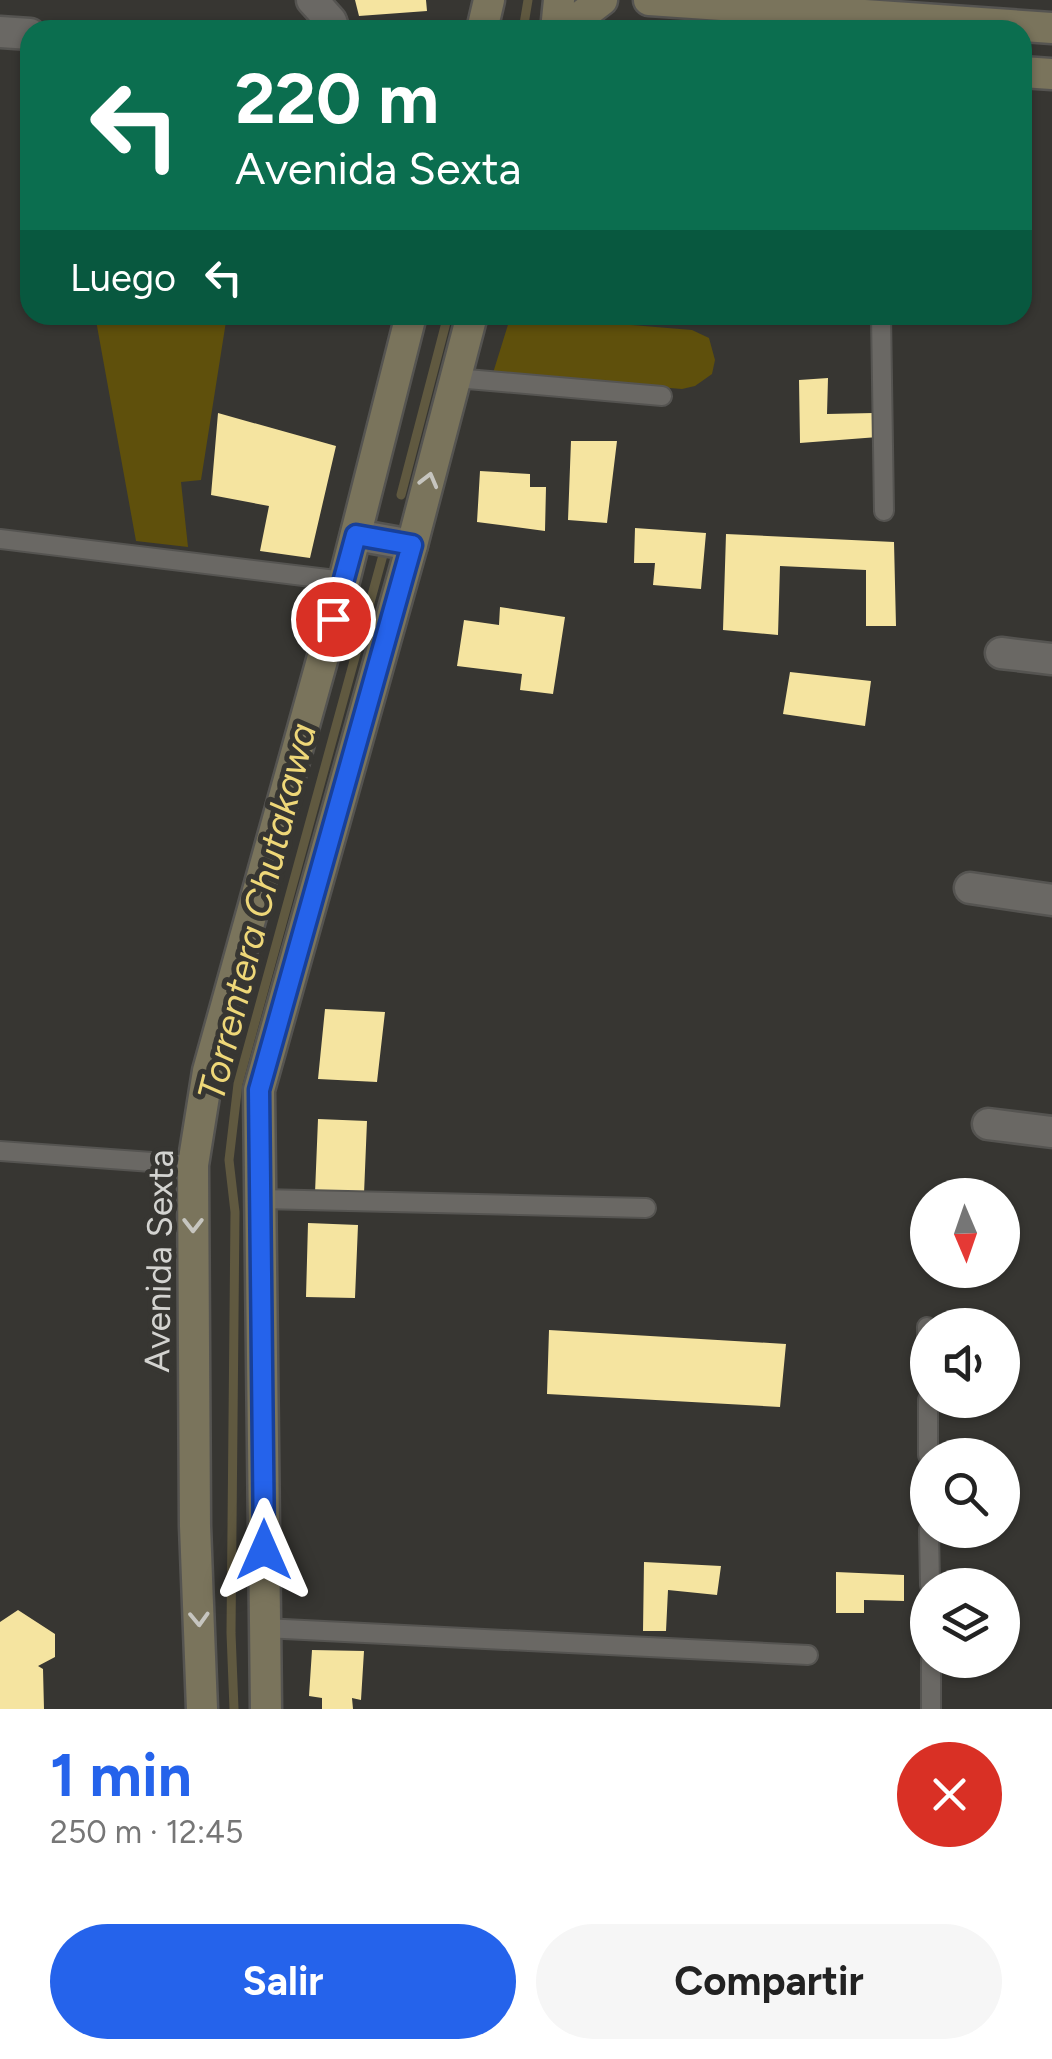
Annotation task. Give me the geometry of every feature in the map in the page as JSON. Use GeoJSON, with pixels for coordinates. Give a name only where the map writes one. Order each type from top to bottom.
{"type":"FeatureCollection","features":[{"type":"Feature","properties":{"kind":"street"},"geometry":{"type":"LineString","coordinates":[[312,0],[330,20]]}},
{"type":"Feature","properties":{"kind":"street"},"geometry":{"type":"LineString","coordinates":[[574,20],[602,0]]}},
{"type":"Feature","properties":{"kind":"street"},"geometry":{"type":"LineString","coordinates":[[648,0],[911,20]]}},
{"type":"Feature","properties":{"kind":"street","name":"Avenida Sexta"},"geometry":{"type":"LineString","coordinates":[[266,1709],[259,1090],[390,541],[410,325]]}},
{"type":"Feature","properties":{"kind":"street","name":"Avenida Sexta"},"geometry":{"type":"LineString","coordinates":[[202,1709],[193,1164],[208,1071],[344,581],[390,541],[456,378],[469,325]]}},
{"type":"Feature","properties":{"kind":"street"},"geometry":{"type":"LineString","coordinates":[[1001,653],[1052,659]]}},
{"type":"Feature","properties":{"kind":"street"},"geometry":{"type":"LineString","coordinates":[[970,888],[1052,900]]}},
{"type":"Feature","properties":{"kind":"street"},"geometry":{"type":"LineString","coordinates":[[988,1124],[1052,1132]]}},
{"type":"Feature","properties":{"kind":"lane"},"geometry":{"type":"LineString","coordinates":[[880,325],[884,511]]}},
{"type":"Feature","properties":{"kind":"lane"},"geometry":{"type":"LineString","coordinates":[[456,378],[662,396]]}},
{"type":"Feature","properties":{"kind":"lane"},"geometry":{"type":"LineString","coordinates":[[0,539],[344,581]]}},
{"type":"Feature","properties":{"kind":"lane"},"geometry":{"type":"LineString","coordinates":[[0,1152],[193,1164]]}},
{"type":"Feature","properties":{"kind":"lane"},"geometry":{"type":"LineString","coordinates":[[261,1198],[646,1208]]}},
{"type":"Feature","properties":{"kind":"lane"},"geometry":{"type":"LineString","coordinates":[[264,1628],[808,1655]]}},
{"type":"Feature","properties":{"kind":"lane"},"geometry":{"type":"LineString","coordinates":[[930,1678],[931,1709]]}},
{"type":"Feature","properties":{"kind":"shaded area"},"geometry":{"type":"Polygon","coordinates":[[[97,325],[225,325],[201,480],[181,482],[188,547],[136,541],[97,325]]]}},
{"type":"Feature","properties":{"kind":"shaded area"},"geometry":{"type":"Polygon","coordinates":[[[508,325],[632,325],[692,330],[709,338],[715,360],[712,374],[695,386],[682,389],[493,373],[508,325]]]}},
{"type":"Feature","properties":{"kind":"building"},"geometry":{"type":"Polygon","coordinates":[[[355,0],[426,0],[427,11],[359,16],[355,0]]]}},
{"type":"Feature","properties":{"kind":"building"},"geometry":{"type":"Polygon","coordinates":[[[828,378],[827,414],[874,413],[878,437],[800,443],[799,380],[828,378]]]}},
{"type":"Feature","properties":{"kind":"building"},"geometry":{"type":"Polygon","coordinates":[[[218,413],[336,446],[310,558],[260,551],[269,506],[211,495],[218,413]]]}},
{"type":"Feature","properties":{"kind":"building"},"geometry":{"type":"Polygon","coordinates":[[[571,441],[617,441],[607,523],[568,520],[571,441]]]}},
{"type":"Feature","properties":{"kind":"building"},"geometry":{"type":"Polygon","coordinates":[[[480,471],[530,474],[530,487],[546,487],[545,531],[477,522],[480,471]]]}},
{"type":"Feature","properties":{"kind":"building"},"geometry":{"type":"Polygon","coordinates":[[[635,528],[706,533],[701,589],[653,585],[655,563],[634,563],[635,528]]]}},
{"type":"Feature","properties":{"kind":"building"},"geometry":{"type":"Polygon","coordinates":[[[726,534],[894,542],[896,626],[866,626],[866,570],[780,566],[778,635],[723,630],[726,534]]]}},
{"type":"Feature","properties":{"kind":"building"},"geometry":{"type":"Polygon","coordinates":[[[500,607],[565,617],[553,694],[520,690],[522,674],[457,666],[464,620],[499,625],[500,607]]]}},
{"type":"Feature","properties":{"kind":"building"},"geometry":{"type":"Polygon","coordinates":[[[790,672],[871,681],[865,726],[783,714],[790,672]]]}},
{"type":"Feature","properties":{"kind":"building"},"geometry":{"type":"Polygon","coordinates":[[[325,1009],[385,1012],[377,1082],[318,1079],[325,1009]]]}},
{"type":"Feature","properties":{"kind":"building"},"geometry":{"type":"Polygon","coordinates":[[[318,1119],[367,1121],[364,1194],[315,1193],[318,1119]]]}},
{"type":"Feature","properties":{"kind":"building"},"geometry":{"type":"Polygon","coordinates":[[[308,1223],[358,1225],[355,1298],[306,1297],[308,1223]]]}},
{"type":"Feature","properties":{"kind":"building"},"geometry":{"type":"Polygon","coordinates":[[[549,1330],[786,1344],[780,1407],[547,1394],[549,1330]]]}},
{"type":"Feature","properties":{"kind":"building"},"geometry":{"type":"Polygon","coordinates":[[[644,1562],[721,1566],[717,1595],[668,1590],[666,1631],[643,1631],[644,1562]]]}},
{"type":"Feature","properties":{"kind":"building"},"geometry":{"type":"Polygon","coordinates":[[[836,1572],[904,1575],[904,1601],[864,1600],[864,1613],[836,1613],[836,1572]]]}},
{"type":"Feature","properties":{"kind":"building"},"geometry":{"type":"Polygon","coordinates":[[[18,1610],[55,1634],[55,1657],[38,1666],[43,1669],[44,1709],[0,1709],[0,1622],[18,1610]]]}},
{"type":"Feature","properties":{"kind":"building"},"geometry":{"type":"Polygon","coordinates":[[[312,1650],[364,1651],[361,1700],[352,1698],[353,1709],[322,1709],[322,1698],[309,1696],[312,1650]]]}},
{"type":"Feature","properties":{"kind":"waterway","name":"Torrentera Chutakawa"},"geometry":{"type":"LineString","coordinates":[[525,20],[528,0]]}},
{"type":"Feature","properties":{"kind":"waterway","name":"Torrentera Chutakawa"},"geometry":{"type":"LineString","coordinates":[[401,495],[445,325]]}},
{"type":"Feature","properties":{"kind":"waterway","name":"Torrentera Chutakawa"},"geometry":{"type":"LineString","coordinates":[[234,1709],[231,1633],[235,1212],[229,1160],[238,1084],[383,555]]}},
{"type":"Feature","properties":{"kind":"route"},"geometry":{"type":"LineString","coordinates":[[264,1550],[259,1090],[412,545],[356,535],[333,619]]}}]}
